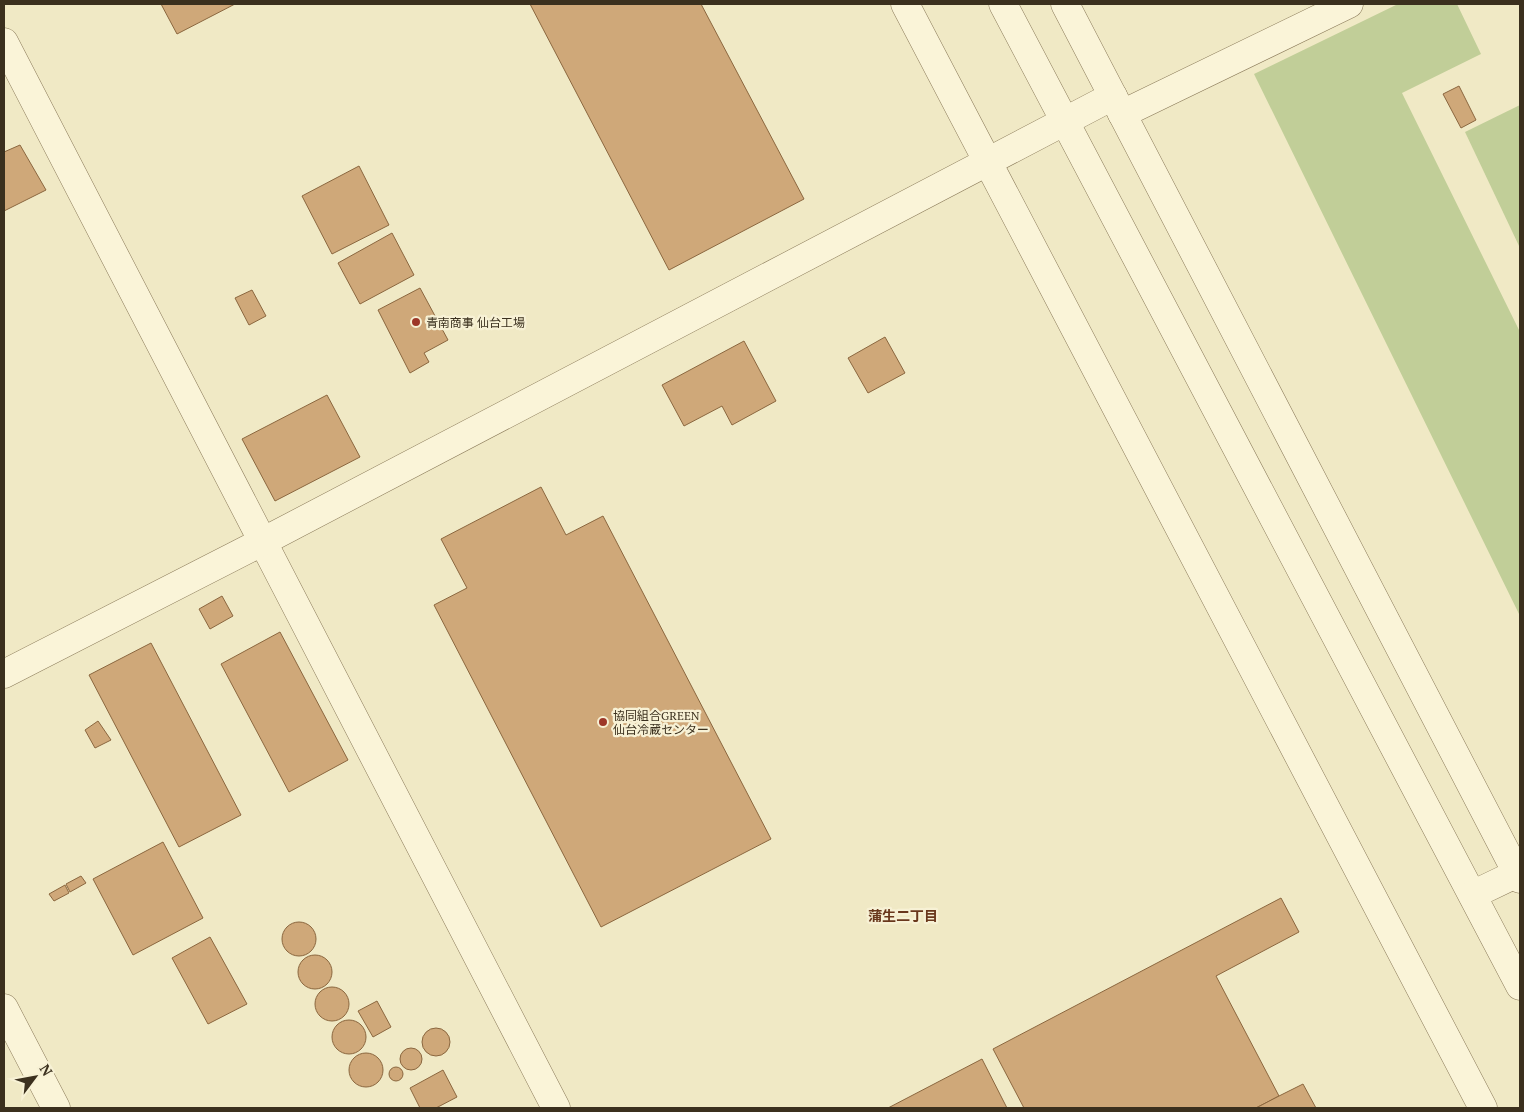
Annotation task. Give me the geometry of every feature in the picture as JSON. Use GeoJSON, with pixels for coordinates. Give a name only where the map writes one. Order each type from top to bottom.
{"type":"FeatureCollection","features":[{"type":"Feature","properties":{"kind":"street"},"geometry":{"type":"LineString","coordinates":[[905,4],[1483,1108]]}},
{"type":"Feature","properties":{"kind":"street"},"geometry":{"type":"LineString","coordinates":[[1003,4],[1520,984]]}},
{"type":"Feature","properties":{"kind":"street"},"geometry":{"type":"LineString","coordinates":[[1065,4],[1519,875],[1474,894]]}},
{"type":"Feature","properties":{"kind":"street"},"geometry":{"type":"LineString","coordinates":[[4,674],[262,542],[1064,122],[1118,105],[1349,4]]}},
{"type":"Feature","properties":{"kind":"street"},"geometry":{"type":"LineString","coordinates":[[4,42],[556,1108]]}},
{"type":"Feature","properties":{"kind":"street"},"geometry":{"type":"LineString","coordinates":[[4,1008],[56,1108]]}},
{"type":"Feature","properties":{"kind":"green space"},"geometry":{"type":"Polygon","coordinates":[[[1398,4],[1457,4],[1481,54],[1402,93],[1520,332],[1520,616],[1254,74],[1398,4]]]}},
{"type":"Feature","properties":{"kind":"green space"},"geometry":{"type":"Polygon","coordinates":[[[1520,105],[1520,248],[1465,132],[1520,105]]]}},
{"type":"Feature","properties":{"kind":"building"},"geometry":{"type":"Polygon","coordinates":[[[161,4],[235,4],[177,34],[161,4]]]}},
{"type":"Feature","properties":{"kind":"building"},"geometry":{"type":"Polygon","coordinates":[[[530,4],[701,4],[804,199],[669,270],[530,4]]]}},
{"type":"Feature","properties":{"kind":"building"},"geometry":{"type":"Polygon","coordinates":[[[1459,86],[1476,120],[1461,128],[1443,94],[1459,86]]]}},
{"type":"Feature","properties":{"kind":"building"},"geometry":{"type":"Polygon","coordinates":[[[20,145],[46,190],[4,211],[4,152],[20,145]]]}},
{"type":"Feature","properties":{"kind":"building"},"geometry":{"type":"Polygon","coordinates":[[[359,166],[389,225],[332,254],[302,196],[359,166]]]}},
{"type":"Feature","properties":{"kind":"building"},"geometry":{"type":"Polygon","coordinates":[[[392,233],[414,275],[360,304],[338,263],[392,233]]]}},
{"type":"Feature","properties":{"kind":"building"},"geometry":{"type":"Polygon","coordinates":[[[420,288],[448,340],[424,353],[429,362],[410,373],[378,310],[420,288]]]}},
{"type":"Feature","properties":{"kind":"building"},"geometry":{"type":"Polygon","coordinates":[[[252,290],[266,316],[249,325],[235,298],[252,290]]]}},
{"type":"Feature","properties":{"kind":"building"},"geometry":{"type":"Polygon","coordinates":[[[885,337],[905,373],[868,393],[848,358],[885,337]]]}},
{"type":"Feature","properties":{"kind":"building"},"geometry":{"type":"Polygon","coordinates":[[[744,341],[776,401],[732,425],[722,406],[684,426],[662,385],[744,341]]]}},
{"type":"Feature","properties":{"kind":"building"},"geometry":{"type":"Polygon","coordinates":[[[327,395],[360,457],[275,501],[242,439],[327,395]]]}},
{"type":"Feature","properties":{"kind":"building","name":"協同組合GREEN 仙台冷蔵センター"},"geometry":{"type":"Polygon","coordinates":[[[541,487],[566,535],[603,516],[771,839],[601,927],[434,605],[467,588],[441,539],[541,487]]]}},
{"type":"Feature","properties":{"kind":"building"},"geometry":{"type":"Polygon","coordinates":[[[222,596],[233,616],[210,629],[199,609],[222,596]]]}},
{"type":"Feature","properties":{"kind":"building"},"geometry":{"type":"Polygon","coordinates":[[[280,632],[348,760],[289,792],[221,664],[280,632]]]}},
{"type":"Feature","properties":{"kind":"building"},"geometry":{"type":"Polygon","coordinates":[[[151,643],[241,815],[179,847],[89,675],[151,643]]]}},
{"type":"Feature","properties":{"kind":"building"},"geometry":{"type":"Polygon","coordinates":[[[98,721],[111,740],[95,748],[85,730],[98,721]]]}},
{"type":"Feature","properties":{"kind":"building"},"geometry":{"type":"Polygon","coordinates":[[[163,842],[203,918],[133,955],[93,879],[163,842]]]}},
{"type":"Feature","properties":{"kind":"building"},"geometry":{"type":"Polygon","coordinates":[[[81,876],[86,883],[70,892],[66,884],[81,876]]]}},
{"type":"Feature","properties":{"kind":"building"},"geometry":{"type":"Polygon","coordinates":[[[65,885],[69,893],[54,901],[49,894],[65,885]]]}},
{"type":"Feature","properties":{"kind":"building"},"geometry":{"type":"Polygon","coordinates":[[[1281,898],[1299,932],[1216,976],[1279,1096],[1256,1108],[1024,1108],[993,1049],[1281,898]]]}},
{"type":"Feature","properties":{"kind":"building"},"geometry":{"type":"Polygon","coordinates":[[[299,922],[306,923],[311,927],[315,932],[315,946],[311,951],[306,955],[299,956],[292,955],[287,951],[283,946],[282,939],[283,932],[287,927],[292,923],[299,922]]]}},
{"type":"Feature","properties":{"kind":"building"},"geometry":{"type":"Polygon","coordinates":[[[210,937],[247,1004],[208,1024],[172,958],[210,937]]]}},
{"type":"Feature","properties":{"kind":"building"},"geometry":{"type":"Polygon","coordinates":[[[315,955],[322,956],[327,960],[331,965],[331,979],[327,984],[322,988],[315,989],[308,988],[303,984],[299,979],[298,972],[299,965],[303,960],[308,956],[315,955]]]}},
{"type":"Feature","properties":{"kind":"building"},"geometry":{"type":"Polygon","coordinates":[[[332,987],[339,988],[344,992],[348,997],[348,1011],[344,1016],[339,1020],[332,1021],[325,1020],[320,1016],[316,1011],[315,1004],[316,997],[320,992],[325,988],[332,987]]]}},
{"type":"Feature","properties":{"kind":"building"},"geometry":{"type":"Polygon","coordinates":[[[377,1001],[391,1027],[373,1037],[358,1011],[377,1001]]]}},
{"type":"Feature","properties":{"kind":"building"},"geometry":{"type":"Polygon","coordinates":[[[349,1020],[356,1021],[361,1025],[365,1030],[365,1044],[361,1049],[356,1053],[349,1054],[342,1053],[337,1049],[333,1044],[332,1037],[333,1030],[337,1025],[342,1021],[349,1020]]]}},
{"type":"Feature","properties":{"kind":"building"},"geometry":{"type":"Polygon","coordinates":[[[436,1028],[446,1032],[450,1042],[446,1052],[436,1056],[426,1052],[422,1042],[426,1032],[436,1028]]]}},
{"type":"Feature","properties":{"kind":"building"},"geometry":{"type":"Polygon","coordinates":[[[411,1048],[419,1051],[422,1059],[419,1067],[411,1070],[403,1067],[400,1059],[403,1051],[411,1048]]]}},
{"type":"Feature","properties":{"kind":"building"},"geometry":{"type":"Polygon","coordinates":[[[366,1053],[373,1054],[378,1058],[382,1063],[382,1077],[378,1082],[373,1086],[366,1087],[359,1086],[354,1082],[350,1077],[349,1070],[350,1063],[354,1058],[359,1054],[366,1053]]]}},
{"type":"Feature","properties":{"kind":"building"},"geometry":{"type":"Polygon","coordinates":[[[982,1059],[1007,1108],[888,1108],[982,1059]]]}},
{"type":"Feature","properties":{"kind":"building"},"geometry":{"type":"Polygon","coordinates":[[[393,1067],[399,1067],[403,1074],[399,1081],[393,1081],[389,1077],[389,1071],[393,1067]]]}},
{"type":"Feature","properties":{"kind":"building"},"geometry":{"type":"Polygon","coordinates":[[[443,1070],[457,1097],[436,1108],[420,1108],[410,1088],[443,1070]]]}},
{"type":"Feature","properties":{"kind":"building"},"geometry":{"type":"Polygon","coordinates":[[[1303,1084],[1316,1108],[1256,1108],[1279,1096],[1303,1084]]]}},
{"type":"Feature","properties":{"kind":"place","name":"青南商事 仙台工場"},"geometry":{"type":"Point","coordinates":[416,322]}},
{"type":"Feature","properties":{"kind":"place","name":"協同組合GREEN 仙台冷蔵センター"},"geometry":{"type":"Point","coordinates":[603,722]}},
{"type":"Feature","properties":{"kind":"district","name":"蒲生二丁目"},"geometry":{"type":"Point","coordinates":[903,915]}}]}
